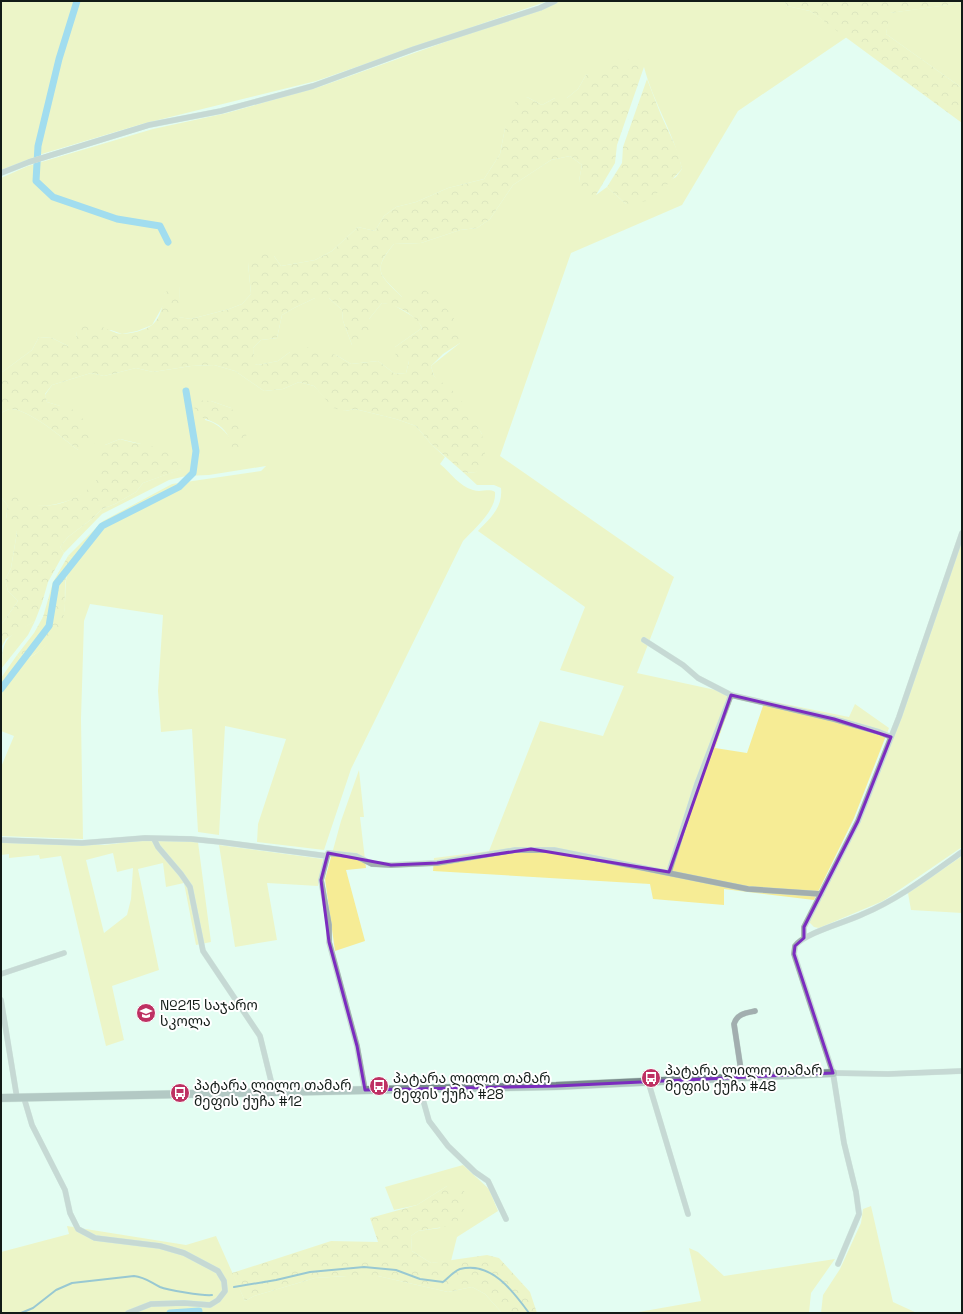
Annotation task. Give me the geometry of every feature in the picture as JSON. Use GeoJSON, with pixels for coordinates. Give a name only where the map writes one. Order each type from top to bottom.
{"type":"FeatureCollection","features":[{"type":"Feature","properties":{"kind":"street"},"geometry":{"type":"LineString","coordinates":[[1,173],[29,162],[149,126],[221,112],[313,86],[414,49],[540,8],[555,1]]}},
{"type":"Feature","properties":{"kind":"street"},"geometry":{"type":"LineString","coordinates":[[804,938],[804,927],[858,820],[891,737],[962,533]]}},
{"type":"Feature","properties":{"kind":"street"},"geometry":{"type":"LineString","coordinates":[[644,640],[677,661],[698,678],[731,695],[834,719],[891,737]]}},
{"type":"Feature","properties":{"kind":"street"},"geometry":{"type":"LineString","coordinates":[[669,872],[697,784],[731,695]]}},
{"type":"Feature","properties":{"kind":"street"},"geometry":{"type":"LineString","coordinates":[[1,840],[82,843],[154,839],[221,842],[356,856],[372,864],[391,865],[424,864],[515,850],[539,849],[554,850],[669,872],[748,889],[821,894]]}},
{"type":"Feature","properties":{"kind":"street"},"geometry":{"type":"LineString","coordinates":[[154,839],[158,847],[182,874],[190,887],[203,951],[260,1036],[274,1093]]}},
{"type":"Feature","properties":{"kind":"street"},"geometry":{"type":"LineString","coordinates":[[838,1264],[859,1214],[833,1073],[794,954],[795,946],[804,938],[865,914],[896,896],[962,852]]}},
{"type":"Feature","properties":{"kind":"street"},"geometry":{"type":"LineString","coordinates":[[328,854],[321,880],[329,925],[329,942],[358,1046],[365,1090]]}},
{"type":"Feature","properties":{"kind":"street"},"geometry":{"type":"LineString","coordinates":[[1,974],[64,953]]}},
{"type":"Feature","properties":{"kind":"street"},"geometry":{"type":"LineString","coordinates":[[1,1000],[20,1098],[65,1190],[70,1213],[78,1229],[95,1238],[160,1246],[184,1253],[218,1271],[224,1281],[225,1291],[218,1300],[210,1305],[184,1303],[151,1304],[128,1313]]}},
{"type":"Feature","properties":{"kind":"street"},"geometry":{"type":"LineString","coordinates":[[742,1077],[734,1024],[735,1020],[741,1014],[755,1012]]}},
{"type":"Feature","properties":{"kind":"street"},"geometry":{"type":"LineString","coordinates":[[1,1098],[556,1086],[833,1073],[888,1074],[962,1071]]}},
{"type":"Feature","properties":{"kind":"street"},"geometry":{"type":"LineString","coordinates":[[648,1081],[688,1214]]}},
{"type":"Feature","properties":{"kind":"street"},"geometry":{"type":"LineString","coordinates":[[420,1089],[429,1121],[448,1146],[475,1172],[488,1181],[506,1219]]}},
{"type":"Feature","properties":{"kind":"highlighted area"},"geometry":{"type":"Polygon","coordinates":[[[731,695],[834,719],[891,737],[858,821],[804,927],[804,938],[795,946],[794,954],[833,1073],[556,1086],[365,1090],[357,1046],[329,942],[321,880],[328,853],[391,865],[437,863],[531,849],[669,872],[731,695]]]}},
{"type":"Feature","properties":{"kind":"green space"},"geometry":{"type":"Polygon","coordinates":[[[1,1],[548,1],[316,81],[142,124],[45,153],[1,170],[1,1]]]}},
{"type":"Feature","properties":{"kind":"green space"},"geometry":{"type":"Polygon","coordinates":[[[560,1],[784,1],[787,6],[810,11],[847,37],[738,111],[682,205],[571,253],[500,456],[674,577],[637,673],[734,694],[715,748],[747,753],[765,700],[849,717],[855,704],[889,728],[854,818],[814,900],[724,889],[724,905],[653,899],[650,884],[433,871],[434,858],[489,851],[540,721],[603,736],[624,686],[560,670],[585,607],[478,531],[498,507],[501,488],[494,485],[477,485],[464,473],[476,472],[482,434],[470,416],[434,376],[431,366],[460,343],[411,297],[402,297],[388,283],[381,272],[382,261],[394,244],[421,243],[460,230],[477,228],[490,219],[513,185],[551,160],[570,156],[582,165],[579,181],[596,195],[607,187],[626,204],[676,177],[682,169],[674,143],[644,67],[586,75],[578,89],[567,98],[555,98],[542,105],[527,97],[505,128],[500,154],[484,179],[448,188],[416,202],[396,207],[384,216],[375,231],[358,227],[332,251],[315,260],[281,266],[274,256],[248,263],[251,294],[242,304],[191,319],[178,317],[180,286],[164,294],[164,304],[152,325],[137,331],[122,334],[111,330],[77,331],[76,346],[68,346],[52,338],[39,337],[32,350],[1,373],[1,178],[28,166],[153,129],[227,113],[322,86],[560,1]]]}},
{"type":"Feature","properties":{"kind":"green space"},"geometry":{"type":"Polygon","coordinates":[[[784,1],[962,1],[962,3],[890,13],[886,34],[962,88],[962,123],[810,11],[787,6],[784,1]]]}},
{"type":"Feature","properties":{"kind":"green space"},"geometry":{"type":"Polygon","coordinates":[[[962,3],[962,88],[886,34],[889,13],[962,3]]]}},
{"type":"Feature","properties":{"kind":"green space"},"geometry":{"type":"Polygon","coordinates":[[[630,59],[639,60],[644,67],[617,145],[615,163],[596,195],[583,194],[579,181],[582,165],[570,156],[551,160],[513,185],[490,219],[477,228],[460,230],[421,243],[394,244],[382,261],[381,272],[384,278],[402,297],[411,297],[425,290],[445,307],[454,318],[459,333],[460,343],[443,354],[431,366],[434,376],[458,395],[482,434],[486,460],[476,472],[464,473],[431,444],[416,426],[396,419],[355,409],[345,411],[333,408],[314,386],[299,382],[283,389],[264,391],[235,371],[214,365],[191,366],[153,372],[136,368],[104,376],[91,373],[52,385],[45,394],[47,402],[74,410],[85,421],[85,429],[92,429],[101,436],[100,441],[78,450],[35,418],[25,413],[9,409],[1,413],[1,373],[32,350],[39,337],[52,338],[68,346],[75,346],[77,331],[84,320],[122,334],[142,330],[155,322],[162,306],[164,294],[172,286],[180,286],[179,317],[191,319],[242,304],[251,294],[248,263],[252,250],[264,248],[274,256],[281,266],[315,260],[332,251],[358,227],[375,231],[384,216],[396,207],[416,202],[448,188],[484,179],[500,154],[505,128],[516,100],[527,97],[542,105],[555,98],[567,98],[578,89],[586,75],[630,59]],[[315,298],[282,315],[277,338],[261,340],[253,348],[255,364],[258,365],[278,361],[290,352],[306,347],[336,355],[351,364],[378,361],[395,374],[406,373],[409,361],[396,360],[395,347],[422,328],[411,315],[400,308],[382,303],[369,319],[370,335],[362,345],[352,345],[343,321],[342,310],[329,298],[315,298]]]}},
{"type":"Feature","properties":{"kind":"green space"},"geometry":{"type":"Polygon","coordinates":[[[647,79],[678,152],[682,169],[664,188],[647,201],[626,204],[607,187],[622,163],[623,147],[647,79]]]}},
{"type":"Feature","properties":{"kind":"green space"},"geometry":{"type":"Polygon","coordinates":[[[315,298],[329,298],[342,310],[343,321],[352,345],[369,319],[382,303],[392,304],[417,319],[422,328],[395,347],[409,361],[406,373],[395,374],[378,361],[351,364],[336,355],[290,352],[278,361],[258,365],[254,364],[253,348],[261,340],[277,338],[282,315],[315,298]]]}},
{"type":"Feature","properties":{"kind":"green space"},"geometry":{"type":"Polygon","coordinates":[[[214,365],[235,371],[264,391],[283,389],[299,382],[314,386],[329,402],[345,411],[355,409],[396,419],[416,426],[431,444],[445,457],[440,464],[459,483],[473,490],[490,490],[495,492],[495,499],[484,519],[463,541],[351,769],[324,850],[257,842],[258,824],[286,739],[225,726],[219,835],[198,832],[192,729],[161,732],[158,691],[163,615],[90,604],[84,621],[81,719],[83,839],[1,836],[1,767],[14,736],[1,731],[1,678],[17,655],[23,661],[46,645],[57,631],[64,613],[67,575],[74,559],[68,556],[103,521],[172,484],[261,471],[266,466],[209,475],[186,476],[169,480],[102,514],[64,553],[60,547],[68,537],[93,518],[102,509],[115,504],[136,492],[143,483],[181,469],[141,444],[120,439],[105,445],[101,473],[96,482],[89,489],[70,500],[60,503],[39,506],[25,504],[9,495],[1,494],[1,413],[9,409],[25,413],[35,418],[78,450],[85,429],[60,406],[47,402],[45,395],[52,385],[91,373],[104,376],[136,368],[153,372],[191,366],[214,365]],[[211,401],[205,420],[219,427],[230,438],[231,408],[211,401]]]}},
{"type":"Feature","properties":{"kind":"green space"},"geometry":{"type":"Polygon","coordinates":[[[193,400],[211,401],[231,408],[247,427],[246,438],[241,447],[232,448],[230,440],[222,427],[202,418],[194,408],[193,400]]]}},
{"type":"Feature","properties":{"kind":"green space"},"geometry":{"type":"Polygon","coordinates":[[[120,439],[161,450],[175,460],[182,469],[143,483],[136,492],[115,504],[102,509],[93,518],[68,537],[60,547],[64,553],[48,582],[35,621],[6,639],[2,646],[3,665],[1,659],[1,625],[18,601],[8,591],[5,580],[11,568],[17,532],[8,523],[6,515],[8,506],[1,497],[1,494],[10,495],[27,503],[36,505],[58,504],[76,497],[92,485],[98,478],[102,460],[98,451],[105,445],[120,439]]]}},
{"type":"Feature","properties":{"kind":"green space"},"geometry":{"type":"Polygon","coordinates":[[[1,497],[8,506],[6,517],[17,532],[11,568],[5,580],[8,591],[18,601],[1,625],[1,497]]]}},
{"type":"Feature","properties":{"kind":"green space"},"geometry":{"type":"Polygon","coordinates":[[[962,542],[962,847],[883,901],[819,928],[814,927],[810,923],[810,920],[862,815],[962,542]]]}},
{"type":"Feature","properties":{"kind":"green space"},"geometry":{"type":"Polygon","coordinates":[[[68,556],[74,559],[68,570],[66,580],[62,622],[58,631],[47,645],[23,661],[17,655],[34,633],[43,617],[53,582],[68,556]]]}},
{"type":"Feature","properties":{"kind":"green space"},"geometry":{"type":"Polygon","coordinates":[[[35,621],[28,635],[1,669],[1,659],[3,662],[4,646],[7,641],[16,632],[35,621]]]}},
{"type":"Feature","properties":{"kind":"green space"},"geometry":{"type":"Polygon","coordinates":[[[359,770],[364,817],[360,817],[366,868],[346,870],[365,941],[335,951],[325,879],[341,821],[359,770]]]}},
{"type":"Feature","properties":{"kind":"green space"},"geometry":{"type":"Polygon","coordinates":[[[146,840],[198,842],[211,942],[196,945],[184,883],[166,887],[163,863],[138,869],[159,970],[112,986],[124,1040],[106,1046],[61,856],[40,859],[39,855],[9,858],[9,854],[1,855],[1,841],[104,845],[146,840]],[[113,853],[86,860],[104,933],[127,915],[131,899],[133,868],[117,872],[113,853]]]}},
{"type":"Feature","properties":{"kind":"green space"},"geometry":{"type":"Polygon","coordinates":[[[219,845],[323,859],[318,886],[267,883],[277,940],[235,947],[219,845]]]}},
{"type":"Feature","properties":{"kind":"green space"},"geometry":{"type":"Polygon","coordinates":[[[962,856],[962,913],[911,910],[908,893],[962,856]]]}},
{"type":"Feature","properties":{"kind":"green space"},"geometry":{"type":"Polygon","coordinates":[[[463,1165],[489,1189],[498,1211],[457,1237],[451,1261],[431,1263],[412,1251],[411,1236],[418,1231],[440,1228],[447,1186],[417,1205],[394,1210],[385,1187],[463,1165]]]}},
{"type":"Feature","properties":{"kind":"green space"},"geometry":{"type":"Polygon","coordinates":[[[447,1186],[464,1190],[466,1205],[456,1225],[418,1231],[411,1236],[412,1251],[431,1263],[487,1255],[499,1258],[530,1292],[537,1313],[502,1313],[485,1294],[472,1287],[448,1292],[378,1276],[315,1278],[254,1296],[245,1301],[232,1273],[331,1241],[378,1242],[370,1218],[417,1205],[447,1186]]]}},
{"type":"Feature","properties":{"kind":"green space"},"geometry":{"type":"Polygon","coordinates":[[[871,1206],[893,1302],[917,1313],[821,1313],[823,1295],[840,1269],[861,1223],[863,1209],[871,1206]]]}},
{"type":"Feature","properties":{"kind":"green space"},"geometry":{"type":"Polygon","coordinates":[[[67,1226],[186,1245],[216,1236],[245,1301],[254,1296],[315,1278],[378,1276],[448,1292],[472,1287],[485,1294],[502,1313],[1,1313],[1,1252],[69,1234],[67,1226]]]}},
{"type":"Feature","properties":{"kind":"green space"},"geometry":{"type":"Polygon","coordinates":[[[689,1248],[698,1252],[724,1276],[835,1259],[811,1293],[809,1313],[633,1313],[701,1301],[689,1248]]]}},
{"type":"Feature","properties":{"kind":"waterway"},"geometry":{"type":"LineString","coordinates":[[77,1],[59,59],[38,146],[36,181],[53,197],[117,219],[160,226],[168,242]]}},
{"type":"Feature","properties":{"kind":"waterway"},"geometry":{"type":"LineString","coordinates":[[1,689],[49,626],[56,584],[102,526],[179,487],[193,473],[196,451],[186,391]]}},
{"type":"Feature","properties":{"kind":"waterway"},"geometry":{"type":"LineString","coordinates":[[234,1287],[276,1280],[310,1272],[364,1267],[396,1270],[420,1279],[443,1282],[458,1270],[471,1268],[482,1269],[500,1280],[516,1296],[529,1313]]}},
{"type":"Feature","properties":{"kind":"waterway"},"geometry":{"type":"LineString","coordinates":[[21,1313],[33,1308],[56,1290],[72,1283],[134,1276],[164,1288],[193,1294],[212,1295]]}},
{"type":"Feature","properties":{"kind":"waterway"},"geometry":{"type":"LineString","coordinates":[[170,1313],[199,1311]]}},
{"type":"Feature","properties":{"kind":"place","name":"№215 საჯარო სკოლა"},"geometry":{"type":"Point","coordinates":[146,1013]}},
{"type":"Feature","properties":{"kind":"place","name":"პატარა ლილო თამარ მეფის ქუჩა #48"},"geometry":{"type":"Point","coordinates":[651,1078]}},
{"type":"Feature","properties":{"kind":"place","name":"პატარა ლილო თამარ მეფის ქუჩა #28"},"geometry":{"type":"Point","coordinates":[379,1086]}},
{"type":"Feature","properties":{"kind":"place","name":"პატარა ლილო თამარ მეფის ქუჩა #12"},"geometry":{"type":"Point","coordinates":[180,1093]}}]}
